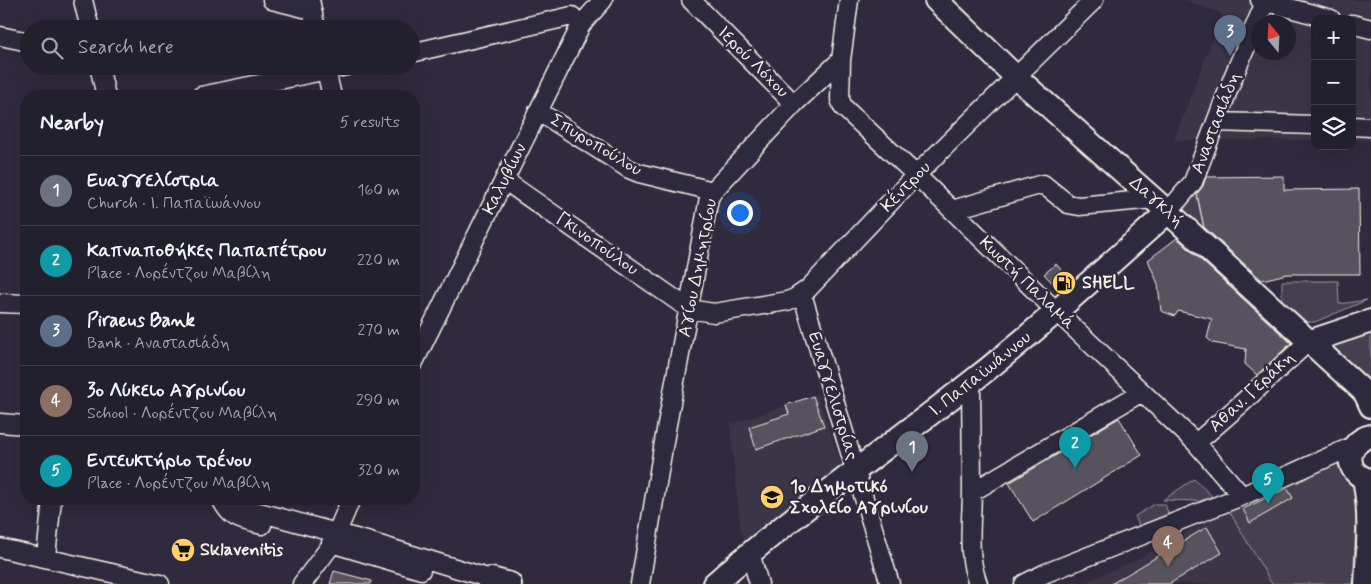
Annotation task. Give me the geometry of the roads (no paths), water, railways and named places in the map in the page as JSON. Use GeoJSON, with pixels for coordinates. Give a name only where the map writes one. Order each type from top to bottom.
{"type":"FeatureCollection","features":[{"type":"Feature","properties":{"kind":"main road","name":"Δαγκλή"},"geometry":{"type":"LineString","coordinates":[[936,0],[1016,78],[1161,205],[1368,397]]}},
{"type":"Feature","properties":{"kind":"main road","name":"Ι. Παπαϊωάννου"},"geometry":{"type":"LineString","coordinates":[[714,584],[750,553],[971,382],[1056,311],[1161,205]]}},
{"type":"Feature","properties":{"kind":"main road"},"geometry":{"type":"LineString","coordinates":[[1308,342],[1371,321]]}},
{"type":"Feature","properties":{"kind":"main road"},"geometry":{"type":"LineString","coordinates":[[1365,436],[1351,452],[1351,466],[1355,472],[1368,479],[1368,577]]}},
{"type":"Feature","properties":{"kind":"street"},"geometry":{"type":"LineString","coordinates":[[83,0],[88,20]]}},
{"type":"Feature","properties":{"kind":"street"},"geometry":{"type":"LineString","coordinates":[[272,0],[311,5],[314,20]]}},
{"type":"Feature","properties":{"kind":"street","name":"Καλυβίων"},"geometry":{"type":"LineString","coordinates":[[420,350],[538,111],[573,14],[602,0]]}},
{"type":"Feature","properties":{"kind":"street","name":"Ιερού Λόχου"},"geometry":{"type":"LineString","coordinates":[[690,0],[794,104]]}},
{"type":"Feature","properties":{"kind":"street"},"geometry":{"type":"LineString","coordinates":[[841,60],[848,0]]}},
{"type":"Feature","properties":{"kind":"street","name":"Κέντρου"},"geometry":{"type":"LineString","coordinates":[[689,309],[714,313],[786,300],[802,294],[916,175],[1094,0]]}},
{"type":"Feature","properties":{"kind":"street"},"geometry":{"type":"LineString","coordinates":[[1264,0],[1317,15]]}},
{"type":"Feature","properties":{"kind":"street","name":"Αναστασιάδη"},"geometry":{"type":"LineString","coordinates":[[1161,205],[1193,182],[1264,0]]}},
{"type":"Feature","properties":{"kind":"street"},"geometry":{"type":"LineString","coordinates":[[420,51],[573,14]]}},
{"type":"Feature","properties":{"kind":"street"},"geometry":{"type":"LineString","coordinates":[[1356,25],[1371,29]]}},
{"type":"Feature","properties":{"kind":"street"},"geometry":{"type":"LineString","coordinates":[[0,36],[20,40]]}},
{"type":"Feature","properties":{"kind":"street","name":"Αγίου Δημητρίου"},"geometry":{"type":"LineString","coordinates":[[640,584],[706,207],[713,191],[794,104],[841,60]]}},
{"type":"Feature","properties":{"kind":"street","name":"Κωστή Παλαμά"},"geometry":{"type":"LineString","coordinates":[[841,60],[840,99],[843,107],[1196,443],[1242,496]]}},
{"type":"Feature","properties":{"kind":"street"},"geometry":{"type":"LineString","coordinates":[[101,75],[105,90]]}},
{"type":"Feature","properties":{"kind":"street"},"geometry":{"type":"LineString","coordinates":[[228,90],[294,75]]}},
{"type":"Feature","properties":{"kind":"street"},"geometry":{"type":"LineString","coordinates":[[327,75],[330,90]]}},
{"type":"Feature","properties":{"kind":"street","name":"Σπυροπούλου"},"geometry":{"type":"LineString","coordinates":[[538,111],[629,169],[647,176],[713,191]]}},
{"type":"Feature","properties":{"kind":"street"},"geometry":{"type":"LineString","coordinates":[[1216,122],[1311,125]]}},
{"type":"Feature","properties":{"kind":"street"},"geometry":{"type":"LineString","coordinates":[[1356,126],[1371,127]]}},
{"type":"Feature","properties":{"kind":"street","name":"Γκινοπούλου"},"geometry":{"type":"LineString","coordinates":[[504,180],[689,309]]}},
{"type":"Feature","properties":{"kind":"street"},"geometry":{"type":"LineString","coordinates":[[952,210],[1040,184],[1043,184],[1068,204],[1079,206],[1161,205]]}},
{"type":"Feature","properties":{"kind":"street","name":"Ευαγγελιστρίας"},"geometry":{"type":"LineString","coordinates":[[802,294],[890,584]]}},
{"type":"Feature","properties":{"kind":"street"},"geometry":{"type":"LineString","coordinates":[[0,303],[20,304]]}},
{"type":"Feature","properties":{"kind":"street","name":"Αθαν. Γεράκη"},"geometry":{"type":"LineString","coordinates":[[1196,443],[1308,342]]}},
{"type":"Feature","properties":{"kind":"street"},"geometry":{"type":"LineString","coordinates":[[971,382],[971,560],[978,584]]}},
{"type":"Feature","properties":{"kind":"street"},"geometry":{"type":"LineString","coordinates":[[972,492],[1142,392]]}},
{"type":"Feature","properties":{"kind":"street"},"geometry":{"type":"LineString","coordinates":[[0,423],[20,425]]}},
{"type":"Feature","properties":{"kind":"street"},"geometry":{"type":"LineString","coordinates":[[1024,584],[1046,573],[1242,496],[1365,436]]}},
{"type":"Feature","properties":{"kind":"street"},"geometry":{"type":"LineString","coordinates":[[46,557],[51,505]]}},
{"type":"Feature","properties":{"kind":"street"},"geometry":{"type":"LineString","coordinates":[[224,505],[228,512],[236,518],[335,538]]}},
{"type":"Feature","properties":{"kind":"street"},"geometry":{"type":"LineString","coordinates":[[240,505],[335,538],[490,583]]}},
{"type":"Feature","properties":{"kind":"street"},"geometry":{"type":"LineString","coordinates":[[302,584],[335,538],[347,505]]}},
{"type":"Feature","properties":{"kind":"street"},"geometry":{"type":"LineString","coordinates":[[0,548],[160,584]]}},
{"type":"Feature","properties":{"kind":"street"},"geometry":{"type":"LineString","coordinates":[[750,553],[759,584]]}},
{"type":"Feature","properties":{"kind":"place","name":"Piraeus Bank"},"geometry":{"type":"Point","coordinates":[1230,56]}},
{"type":"Feature","properties":{"kind":"place","name":"SHELL"},"geometry":{"type":"Point","coordinates":[1064,283]}},
{"type":"Feature","properties":{"kind":"place","name":"Καπναποθήκες Παπαπέτρου"},"geometry":{"type":"Point","coordinates":[1075,468]}},
{"type":"Feature","properties":{"kind":"place","name":"Ευαγγελίστρια"},"geometry":{"type":"Point","coordinates":[912,472]}},
{"type":"Feature","properties":{"kind":"place","name":"1ο Δημοτικό Σχολείο Αγρινίου"},"geometry":{"type":"Point","coordinates":[772,497]}},
{"type":"Feature","properties":{"kind":"place","name":"Εντευκτήριο τρένου"},"geometry":{"type":"Point","coordinates":[1268,504]}},
{"type":"Feature","properties":{"kind":"place","name":"Sklavenitis"},"geometry":{"type":"Point","coordinates":[183,550]}},
{"type":"Feature","properties":{"kind":"place","name":"3ο Λύκειο Αγρινίου"},"geometry":{"type":"Point","coordinates":[1168,567]}}]}
